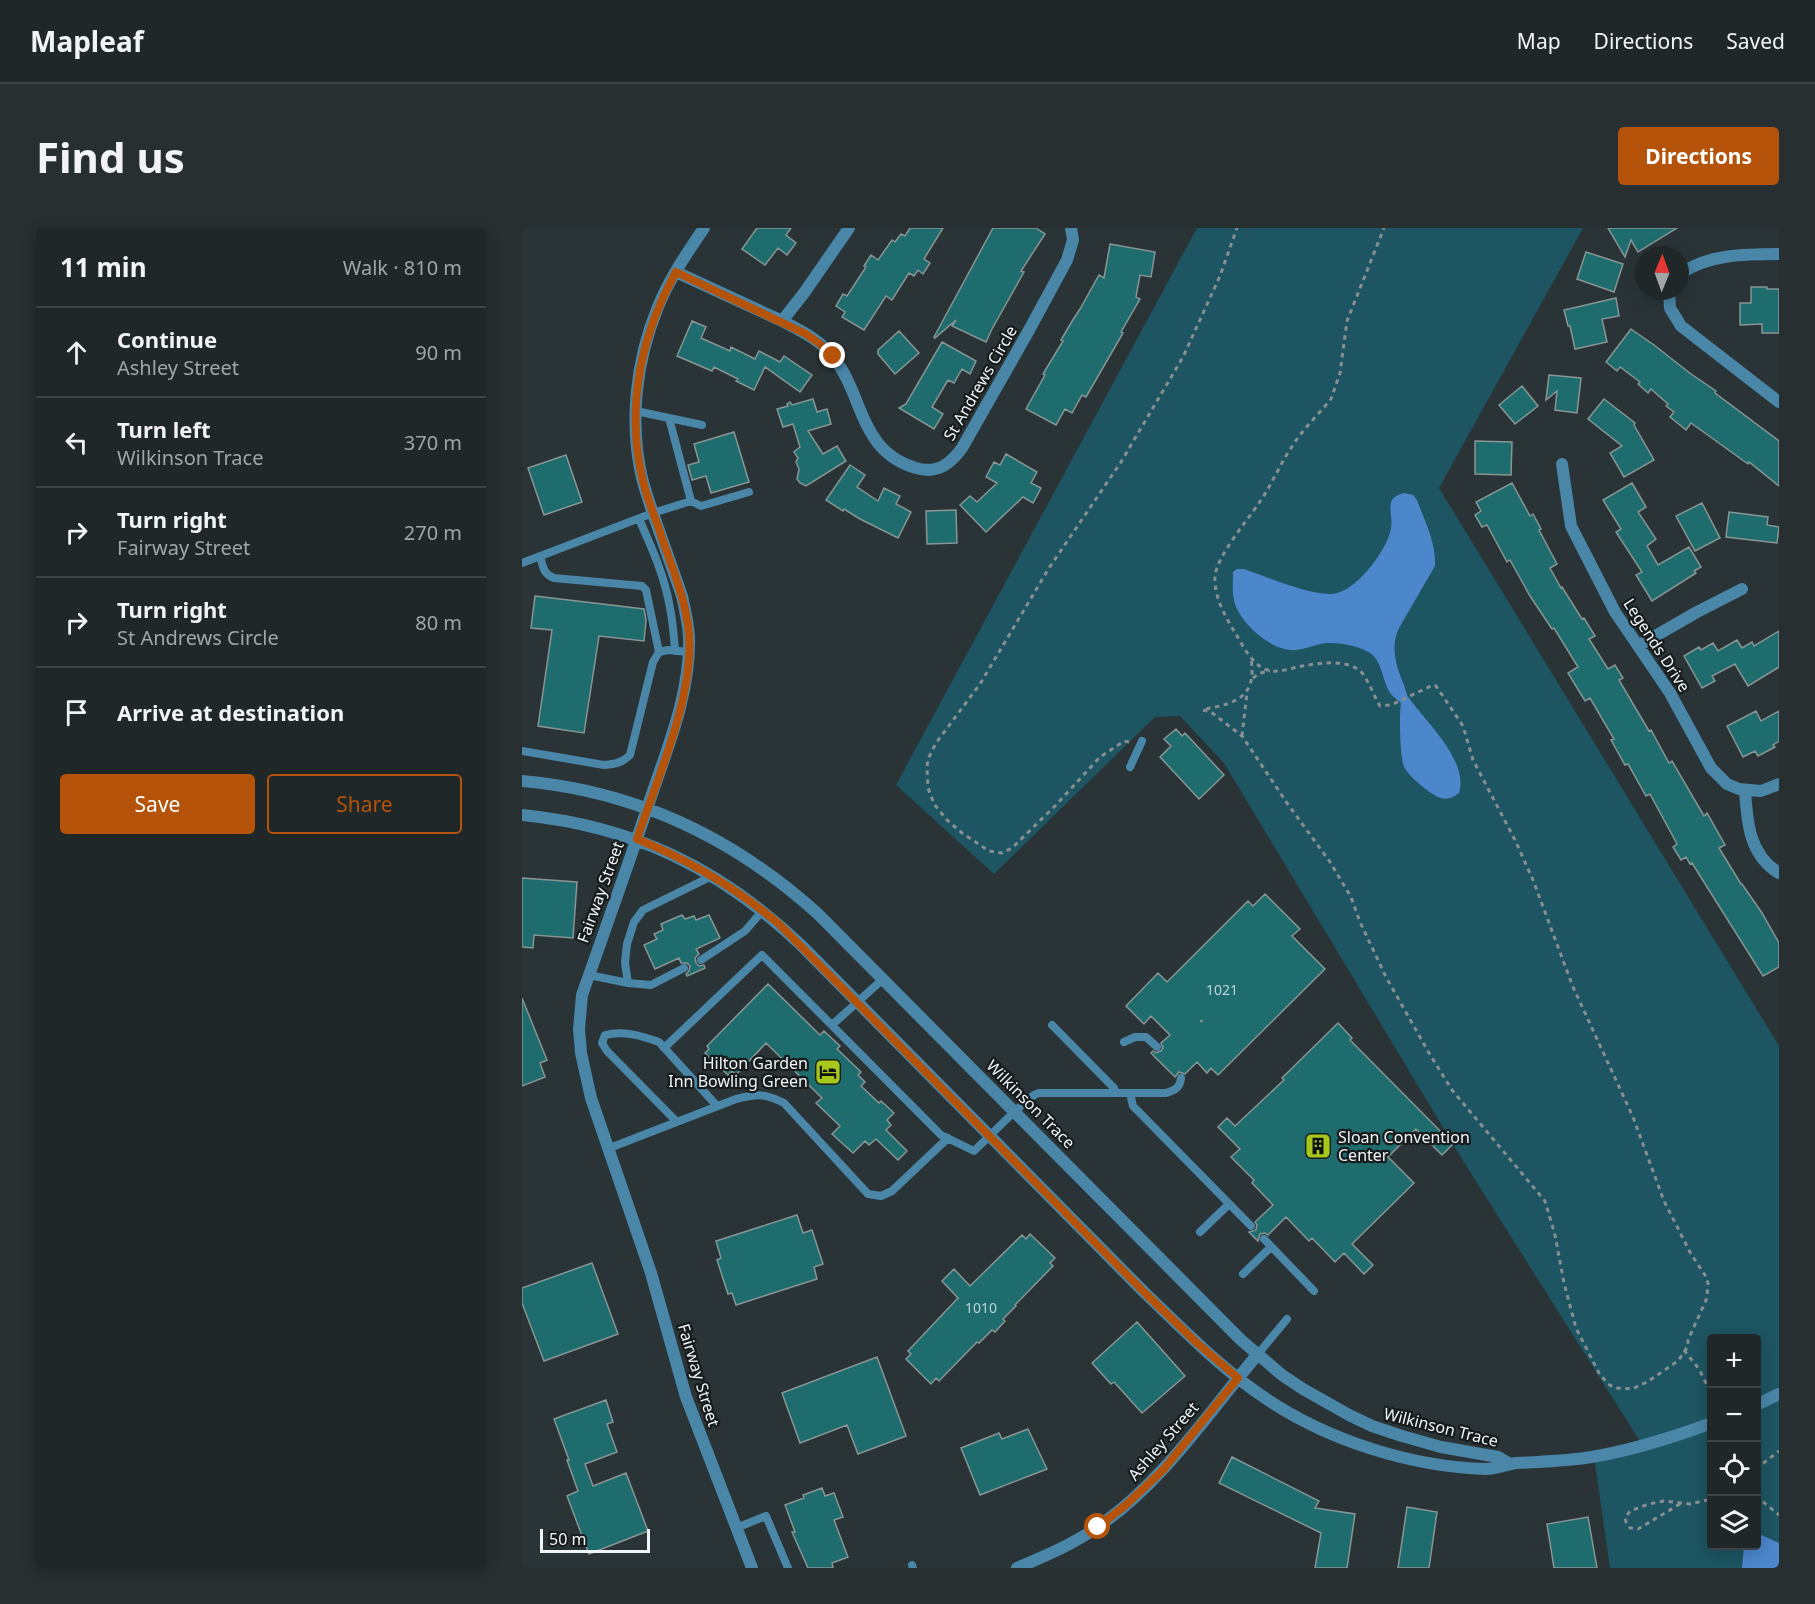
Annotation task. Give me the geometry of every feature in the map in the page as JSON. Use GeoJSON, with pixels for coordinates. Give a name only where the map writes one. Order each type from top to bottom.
{"type":"FeatureCollection","features":[{"type":"Feature","properties":{"kind":"street","name":"Fairway Street"},"geometry":{"type":"LineString","coordinates":[[704,228],[658,306],[646,343],[638,383],[636,411],[642,481],[682,596],[689,633],[684,688],[675,726],[582,994],[579,1029],[581,1053],[591,1098],[651,1273],[686,1397],[752,1568]]}},
{"type":"Feature","properties":{"kind":"street"},"geometry":{"type":"LineString","coordinates":[[782,321],[849,228]]}},
{"type":"Feature","properties":{"kind":"street","name":"St Andrews Circle"},"geometry":{"type":"LineString","coordinates":[[676,272],[782,321],[820,344],[833,356],[843,371],[862,418],[879,445],[911,466],[931,470],[944,467],[962,448],[1067,260],[1073,240],[1071,228]]}},
{"type":"Feature","properties":{"kind":"street"},"geometry":{"type":"LineString","coordinates":[[1689,269],[1718,259],[1753,254],[1779,254]]}},
{"type":"Feature","properties":{"kind":"street"},"geometry":{"type":"LineString","coordinates":[[1670,300],[1670,308],[1681,326],[1779,402]]}},
{"type":"Feature","properties":{"kind":"street","name":"Legends Drive"},"geometry":{"type":"LineString","coordinates":[[1563,464],[1571,526],[1616,612],[1670,693],[1712,768],[1727,784],[1745,790]]}},
{"type":"Feature","properties":{"kind":"street"},"geometry":{"type":"LineString","coordinates":[[1638,646],[1742,589]]}},
{"type":"Feature","properties":{"kind":"street","name":"Wilkinson Trace"},"geometry":{"type":"LineString","coordinates":[[522,781],[577,788],[647,808],[709,835],[756,863],[798,896],[883,979],[1258,1354],[1325,1403],[1372,1426],[1419,1441],[1498,1456],[1509,1464]]}},
{"type":"Feature","properties":{"kind":"street"},"geometry":{"type":"LineString","coordinates":[[1779,784],[1761,791],[1745,790],[1749,825],[1756,850],[1771,868],[1779,873]]}},
{"type":"Feature","properties":{"kind":"street","name":"Wilkinson Trace"},"geometry":{"type":"LineString","coordinates":[[522,815],[584,824],[637,839],[664,850],[712,876],[763,910],[858,1001],[989,1136],[1197,1343],[1268,1400],[1322,1430],[1381,1451],[1418,1461],[1489,1469],[1509,1464],[1594,1456],[1652,1443],[1707,1425]]}},
{"type":"Feature","properties":{"kind":"street","name":"Ashley Street"},"geometry":{"type":"LineString","coordinates":[[1017,1568],[1073,1542],[1098,1527],[1127,1504],[1163,1470],[1258,1354]]}},
{"type":"Feature","properties":{"kind":"street"},"geometry":{"type":"LineString","coordinates":[[1761,1403],[1779,1394]]}},
{"type":"Feature","properties":{"kind":"lane"},"geometry":{"type":"LineString","coordinates":[[636,411],[702,425]]}},
{"type":"Feature","properties":{"kind":"lane"},"geometry":{"type":"LineString","coordinates":[[669,418],[691,501]]}},
{"type":"Feature","properties":{"kind":"lane"},"geometry":{"type":"LineString","coordinates":[[522,563],[653,513],[691,501],[701,506],[749,492]]}},
{"type":"Feature","properties":{"kind":"lane"},"geometry":{"type":"LineString","coordinates":[[639,519],[662,574],[670,607],[675,651]]}},
{"type":"Feature","properties":{"kind":"lane"},"geometry":{"type":"LineString","coordinates":[[522,751],[604,765],[624,761],[630,755],[653,662],[659,652],[646,590],[642,586],[554,578],[544,571],[540,556]]}},
{"type":"Feature","properties":{"kind":"lane"},"geometry":{"type":"LineString","coordinates":[[659,652],[689,652]]}},
{"type":"Feature","properties":{"kind":"lane"},"geometry":{"type":"LineString","coordinates":[[1130,767],[1141,742]]}},
{"type":"Feature","properties":{"kind":"lane"},"geometry":{"type":"LineString","coordinates":[[628,983],[625,963],[627,944],[634,922],[643,910],[712,876]]}},
{"type":"Feature","properties":{"kind":"lane"},"geometry":{"type":"LineString","coordinates":[[701,960],[746,930],[763,910]]}},
{"type":"Feature","properties":{"kind":"lane"},"geometry":{"type":"LineString","coordinates":[[664,1048],[762,955],[941,1135],[974,1151],[1014,1112],[1039,1093],[1166,1093],[1175,1090],[1181,1078]]}},
{"type":"Feature","properties":{"kind":"lane"},"geometry":{"type":"LineString","coordinates":[[589,975],[651,985],[684,968]]}},
{"type":"Feature","properties":{"kind":"lane"},"geometry":{"type":"LineString","coordinates":[[832,1025],[883,979]]}},
{"type":"Feature","properties":{"kind":"lane"},"geometry":{"type":"LineString","coordinates":[[1052,1025],[1114,1088],[1116,1093]]}},
{"type":"Feature","properties":{"kind":"lane"},"geometry":{"type":"LineString","coordinates":[[677,1122],[607,1051],[603,1043],[605,1035],[615,1032],[659,1042],[717,1106]]}},
{"type":"Feature","properties":{"kind":"lane"},"geometry":{"type":"LineString","coordinates":[[1124,1042],[1135,1036],[1141,1036],[1146,1037],[1157,1047]]}},
{"type":"Feature","properties":{"kind":"lane"},"geometry":{"type":"LineString","coordinates":[[1130,1093],[1133,1106],[1251,1226]]}},
{"type":"Feature","properties":{"kind":"lane"},"geometry":{"type":"LineString","coordinates":[[607,1149],[736,1099],[755,1094],[768,1095],[784,1103],[868,1194],[881,1196],[892,1191],[948,1138]]}},
{"type":"Feature","properties":{"kind":"lane"},"geometry":{"type":"LineString","coordinates":[[1200,1232],[1229,1204]]}},
{"type":"Feature","properties":{"kind":"lane"},"geometry":{"type":"LineString","coordinates":[[1264,1239],[1314,1291]]}},
{"type":"Feature","properties":{"kind":"lane"},"geometry":{"type":"LineString","coordinates":[[1243,1274],[1271,1247]]}},
{"type":"Feature","properties":{"kind":"lane"},"geometry":{"type":"LineString","coordinates":[[1258,1354],[1287,1319]]}},
{"type":"Feature","properties":{"kind":"lane"},"geometry":{"type":"LineString","coordinates":[[736,1528],[766,1516],[788,1568]]}},
{"type":"Feature","properties":{"kind":"path"},"geometry":{"type":"LineString","coordinates":[[1141,742],[1124,741],[1100,757],[1055,806],[1012,848],[1002,853],[989,851],[974,843],[947,820],[934,804],[928,788],[928,759],[936,743],[980,684],[1049,568],[1121,462],[1183,357],[1220,276],[1237,228]]}},
{"type":"Feature","properties":{"kind":"path"},"geometry":{"type":"LineString","coordinates":[[1271,671],[1260,667],[1251,657],[1230,624],[1219,600],[1215,576],[1229,546],[1263,497],[1289,451],[1331,399],[1340,373],[1347,321],[1384,228]]}},
{"type":"Feature","properties":{"kind":"path"},"geometry":{"type":"LineString","coordinates":[[1242,736],[1247,692],[1253,678],[1251,657]]}},
{"type":"Feature","properties":{"kind":"path"},"geometry":{"type":"LineString","coordinates":[[1247,692],[1238,700],[1203,710],[1211,712],[1242,736],[1281,795],[1330,862],[1351,897],[1386,977],[1452,1090],[1545,1201],[1576,1328],[1599,1373],[1608,1384],[1615,1388],[1632,1389],[1647,1382],[1678,1361],[1688,1346],[1688,1340],[1707,1298],[1708,1283],[1664,1201],[1628,1107],[1573,987],[1533,880],[1473,760],[1463,726],[1436,686],[1433,685],[1390,705],[1380,706],[1364,675],[1352,666],[1323,664],[1260,673],[1253,678]]}},
{"type":"Feature","properties":{"kind":"path"},"geometry":{"type":"LineString","coordinates":[[1684,1350],[1699,1369],[1708,1388]]}},
{"type":"Feature","properties":{"kind":"path"},"geometry":{"type":"LineString","coordinates":[[1761,1465],[1779,1451]]}},
{"type":"Feature","properties":{"kind":"path"},"geometry":{"type":"LineString","coordinates":[[1680,1504],[1638,1529],[1630,1528],[1626,1522],[1625,1518],[1630,1511],[1643,1506],[1664,1501],[1690,1504],[1707,1500]]}},
{"type":"Feature","properties":{"kind":"path"},"geometry":{"type":"LineString","coordinates":[[1761,1500],[1779,1515]]}},
{"type":"Feature","properties":{"kind":"shaded area"},"geometry":{"type":"Polygon","coordinates":[[[1197,228],[1583,228],[1439,488],[1779,1046],[1779,1568],[1610,1568],[1594,1456],[1641,1443],[1462,1159],[1224,763],[1180,716],[1155,717],[994,874],[896,785],[1197,228]]]}},
{"type":"Feature","properties":{"kind":"water"},"geometry":{"type":"Polygon","coordinates":[[[1404,493],[1413,495],[1417,500],[1432,540],[1435,566],[1399,628],[1395,642],[1395,656],[1408,696],[1444,742],[1458,768],[1459,793],[1448,798],[1441,798],[1419,784],[1405,768],[1401,742],[1401,703],[1388,689],[1378,662],[1370,653],[1336,643],[1297,650],[1281,648],[1264,639],[1248,625],[1241,616],[1233,597],[1233,572],[1237,569],[1244,569],[1317,593],[1328,594],[1345,590],[1363,576],[1378,556],[1389,537],[1392,500],[1404,493]]]}},
{"type":"Feature","properties":{"kind":"water"},"geometry":{"type":"Polygon","coordinates":[[[1761,1535],[1779,1543],[1779,1568],[1742,1568],[1744,1550],[1761,1550],[1761,1535]]]}},
{"type":"Feature","properties":{"kind":"building"},"geometry":{"type":"Polygon","coordinates":[[[757,228],[791,228],[786,235],[796,243],[787,255],[778,248],[765,265],[742,249],[757,228]]]}},
{"type":"Feature","properties":{"kind":"building"},"geometry":{"type":"Polygon","coordinates":[[[910,228],[943,228],[924,259],[930,263],[923,274],[918,270],[914,276],[909,273],[892,300],[886,296],[864,330],[842,317],[845,312],[836,306],[843,294],[847,296],[871,255],[878,260],[892,240],[895,242],[901,234],[905,236],[910,228]]]}},
{"type":"Feature","properties":{"kind":"building"},"geometry":{"type":"Polygon","coordinates":[[[993,228],[1036,228],[1045,234],[1021,271],[1024,272],[986,342],[952,326],[956,320],[935,338],[934,337],[993,228]]]}},
{"type":"Feature","properties":{"kind":"building"},"geometry":{"type":"Polygon","coordinates":[[[1608,228],[1677,228],[1648,246],[1635,247],[1631,240],[1625,257],[1608,228]]]}},
{"type":"Feature","properties":{"kind":"building"},"geometry":{"type":"Polygon","coordinates":[[[1110,244],[1155,252],[1151,277],[1140,275],[1136,297],[1140,299],[1121,332],[1123,333],[1086,397],[1082,395],[1072,413],[1065,409],[1056,425],[1026,409],[1063,341],[1061,340],[1099,275],[1104,278],[1110,244]]]}},
{"type":"Feature","properties":{"kind":"building"},"geometry":{"type":"Polygon","coordinates":[[[1586,252],[1623,264],[1614,292],[1577,279],[1586,252]]]}},
{"type":"Feature","properties":{"kind":"building"},"geometry":{"type":"Polygon","coordinates":[[[1751,287],[1779,289],[1779,333],[1762,333],[1762,324],[1740,325],[1740,303],[1751,303],[1751,287]]]}},
{"type":"Feature","properties":{"kind":"building"},"geometry":{"type":"Polygon","coordinates":[[[1616,298],[1619,316],[1602,319],[1607,342],[1575,349],[1564,310],[1616,298]]]}},
{"type":"Feature","properties":{"kind":"building"},"geometry":{"type":"Polygon","coordinates":[[[692,321],[706,327],[701,338],[730,351],[731,347],[755,359],[759,351],[780,362],[784,356],[812,375],[800,392],[765,367],[754,390],[714,367],[712,371],[677,356],[692,321]]]}},
{"type":"Feature","properties":{"kind":"building"},"geometry":{"type":"Polygon","coordinates":[[[1631,329],[1716,391],[1715,393],[1779,441],[1779,486],[1749,462],[1748,464],[1691,423],[1686,430],[1670,417],[1674,412],[1651,389],[1648,393],[1638,384],[1640,382],[1620,367],[1617,371],[1606,362],[1631,329]]]}},
{"type":"Feature","properties":{"kind":"building"},"geometry":{"type":"Polygon","coordinates":[[[899,331],[919,353],[895,374],[878,354],[878,350],[899,331]]]}},
{"type":"Feature","properties":{"kind":"building"},"geometry":{"type":"Polygon","coordinates":[[[942,342],[976,361],[970,374],[962,369],[954,383],[948,380],[932,407],[943,414],[934,429],[899,408],[906,404],[942,342]]]}},
{"type":"Feature","properties":{"kind":"building"},"geometry":{"type":"Polygon","coordinates":[[[1549,375],[1581,378],[1577,413],[1555,410],[1557,391],[1546,400],[1549,375]]]}},
{"type":"Feature","properties":{"kind":"building"},"geometry":{"type":"Polygon","coordinates":[[[1522,386],[1538,406],[1515,424],[1499,405],[1522,386]]]}},
{"type":"Feature","properties":{"kind":"building"},"geometry":{"type":"Polygon","coordinates":[[[813,399],[817,412],[827,409],[831,424],[808,431],[823,454],[837,446],[846,461],[806,486],[797,479],[799,469],[796,462],[798,458],[794,452],[800,447],[793,424],[783,427],[777,409],[788,406],[790,402],[792,405],[813,399]]]}},
{"type":"Feature","properties":{"kind":"building"},"geometry":{"type":"Polygon","coordinates":[[[1604,399],[1635,423],[1634,425],[1654,460],[1624,477],[1610,453],[1622,446],[1588,419],[1604,399]]]}},
{"type":"Feature","properties":{"kind":"building"},"geometry":{"type":"Polygon","coordinates":[[[734,432],[749,482],[711,493],[706,476],[692,480],[688,465],[699,462],[694,444],[734,432]]]}},
{"type":"Feature","properties":{"kind":"building"},"geometry":{"type":"Polygon","coordinates":[[[1475,441],[1512,442],[1511,475],[1475,474],[1475,441]]]}},
{"type":"Feature","properties":{"kind":"building"},"geometry":{"type":"Polygon","coordinates":[[[1006,454],[1037,472],[1031,483],[1041,488],[1033,503],[1023,497],[986,532],[960,505],[970,496],[977,502],[997,483],[986,477],[994,462],[1000,465],[1006,454]]]}},
{"type":"Feature","properties":{"kind":"building"},"geometry":{"type":"Polygon","coordinates":[[[566,455],[582,502],[544,515],[528,468],[566,455]]]}},
{"type":"Feature","properties":{"kind":"building"},"geometry":{"type":"Polygon","coordinates":[[[850,465],[865,475],[857,487],[878,501],[884,488],[900,496],[896,504],[911,512],[898,538],[826,500],[850,465]]]}},
{"type":"Feature","properties":{"kind":"building"},"geometry":{"type":"Polygon","coordinates":[[[1512,483],[1530,516],[1533,514],[1557,564],[1550,568],[1561,588],[1595,636],[1589,639],[1608,669],[1615,665],[1623,678],[1619,680],[1649,731],[1651,730],[1669,763],[1672,761],[1704,816],[1707,813],[1725,845],[1719,848],[1779,943],[1779,967],[1763,976],[1692,863],[1690,864],[1686,857],[1681,860],[1673,847],[1677,844],[1650,794],[1646,796],[1628,764],[1625,765],[1611,740],[1614,739],[1590,698],[1585,701],[1568,673],[1578,667],[1554,628],[1552,629],[1530,596],[1510,560],[1507,562],[1487,525],[1482,527],[1475,515],[1481,511],[1476,502],[1512,483]]]}},
{"type":"Feature","properties":{"kind":"building"},"geometry":{"type":"Polygon","coordinates":[[[1632,483],[1646,507],[1638,512],[1656,539],[1647,546],[1658,565],[1689,547],[1701,567],[1694,571],[1696,573],[1652,601],[1636,575],[1642,572],[1616,532],[1621,529],[1603,500],[1632,483]]]}},
{"type":"Feature","properties":{"kind":"building"},"geometry":{"type":"Polygon","coordinates":[[[1702,503],[1720,538],[1695,551],[1676,516],[1702,503]]]}},
{"type":"Feature","properties":{"kind":"building"},"geometry":{"type":"Polygon","coordinates":[[[956,510],[957,543],[927,544],[926,511],[956,510]]]}},
{"type":"Feature","properties":{"kind":"building"},"geometry":{"type":"Polygon","coordinates":[[[1729,512],[1768,517],[1767,525],[1779,527],[1777,543],[1726,537],[1729,512]]]}},
{"type":"Feature","properties":{"kind":"building"},"geometry":{"type":"Polygon","coordinates":[[[535,596],[644,609],[646,620],[644,641],[599,636],[584,733],[538,726],[552,630],[531,628],[535,596]]]}},
{"type":"Feature","properties":{"kind":"building"},"geometry":{"type":"Polygon","coordinates":[[[1779,631],[1779,667],[1748,686],[1735,664],[1712,676],[1715,681],[1702,688],[1684,656],[1699,647],[1701,650],[1713,643],[1718,651],[1737,640],[1742,648],[1752,642],[1754,646],[1779,631]]]}},
{"type":"Feature","properties":{"kind":"building"},"geometry":{"type":"Polygon","coordinates":[[[1756,711],[1761,721],[1779,711],[1779,741],[1773,745],[1775,747],[1758,756],[1755,751],[1743,757],[1727,726],[1756,711]]]}},
{"type":"Feature","properties":{"kind":"building"},"geometry":{"type":"Polygon","coordinates":[[[1176,729],[1182,736],[1185,733],[1224,775],[1199,799],[1160,757],[1171,746],[1164,739],[1176,729]]]}},
{"type":"Feature","properties":{"kind":"building"},"geometry":{"type":"Polygon","coordinates":[[[522,878],[577,882],[573,938],[534,935],[533,948],[522,947],[522,878]]]}},
{"type":"Feature","properties":{"kind":"building"},"geometry":{"type":"Polygon","coordinates":[[[1265,894],[1300,929],[1292,936],[1325,969],[1218,1075],[1211,1068],[1207,1073],[1197,1062],[1185,1074],[1179,1072],[1175,1077],[1151,1053],[1161,1051],[1163,1048],[1161,1043],[1170,1035],[1151,1016],[1144,1024],[1126,1006],[1158,973],[1167,982],[1248,901],[1253,906],[1265,894]]]}},
{"type":"Feature","properties":{"kind":"building"},"geometry":{"type":"Polygon","coordinates":[[[682,915],[685,919],[694,916],[696,920],[709,915],[720,938],[696,949],[699,954],[695,958],[696,963],[699,966],[704,965],[705,968],[687,976],[690,966],[687,963],[681,963],[679,958],[655,969],[644,945],[657,939],[654,934],[663,930],[661,924],[682,915]]]}},
{"type":"Feature","properties":{"kind":"building","name":"Hilton Garden Inn Bowling Green"},"geometry":{"type":"Polygon","coordinates":[[[768,984],[820,1035],[824,1031],[840,1046],[837,1049],[861,1072],[858,1075],[865,1082],[861,1086],[894,1113],[887,1120],[891,1125],[886,1130],[907,1151],[898,1160],[876,1139],[869,1145],[865,1141],[853,1153],[832,1134],[840,1126],[816,1103],[822,1098],[766,1043],[736,1075],[732,1071],[728,1075],[705,1053],[709,1049],[707,1046],[768,984]]]}},
{"type":"Feature","properties":{"kind":"building"},"geometry":{"type":"Polygon","coordinates":[[[522,998],[547,1060],[540,1063],[545,1077],[522,1086],[522,998]]]}},
{"type":"Feature","properties":{"kind":"building","name":"Sloan Convention Center"},"geometry":{"type":"Polygon","coordinates":[[[1338,1023],[1352,1038],[1350,1040],[1453,1144],[1442,1155],[1416,1129],[1388,1157],[1414,1183],[1352,1244],[1373,1265],[1364,1274],[1344,1253],[1335,1262],[1312,1238],[1309,1241],[1286,1217],[1268,1235],[1260,1234],[1258,1241],[1249,1232],[1256,1230],[1255,1222],[1273,1205],[1252,1183],[1254,1180],[1231,1157],[1240,1149],[1218,1127],[1227,1118],[1235,1126],[1284,1080],[1282,1078],[1338,1023]]]}},
{"type":"Feature","properties":{"kind":"building"},"geometry":{"type":"Polygon","coordinates":[[[797,1215],[803,1233],[812,1230],[823,1264],[814,1267],[817,1279],[736,1305],[732,1293],[728,1294],[717,1260],[721,1258],[716,1241],[797,1215]]]}},
{"type":"Feature","properties":{"kind":"building"},"geometry":{"type":"Polygon","coordinates":[[[1030,1234],[1055,1258],[1050,1263],[1053,1266],[1015,1305],[995,1332],[992,1330],[979,1343],[977,1342],[939,1381],[936,1378],[931,1384],[906,1359],[911,1354],[908,1351],[958,1298],[942,1281],[954,1269],[970,1286],[1022,1235],[1026,1239],[1030,1234]]]}},
{"type":"Feature","properties":{"kind":"building"},"geometry":{"type":"Polygon","coordinates":[[[592,1263],[618,1334],[544,1361],[522,1303],[522,1288],[592,1263]]]}},
{"type":"Feature","properties":{"kind":"building"},"geometry":{"type":"Polygon","coordinates":[[[1137,1322],[1185,1376],[1142,1413],[1114,1382],[1111,1384],[1092,1363],[1137,1322]]]}},
{"type":"Feature","properties":{"kind":"building"},"geometry":{"type":"Polygon","coordinates":[[[877,1357],[906,1436],[858,1454],[847,1425],[800,1443],[782,1393],[877,1357]]]}},
{"type":"Feature","properties":{"kind":"building"},"geometry":{"type":"Polygon","coordinates":[[[606,1400],[613,1422],[607,1424],[617,1452],[585,1464],[593,1486],[626,1473],[648,1531],[589,1554],[567,1496],[578,1491],[554,1419],[606,1400]]]}},
{"type":"Feature","properties":{"kind":"building"},"geometry":{"type":"Polygon","coordinates":[[[1028,1429],[1047,1469],[980,1495],[961,1448],[999,1433],[1002,1439],[1028,1429]]]}},
{"type":"Feature","properties":{"kind":"building"},"geometry":{"type":"Polygon","coordinates":[[[1232,1457],[1319,1501],[1315,1508],[1355,1514],[1347,1568],[1315,1568],[1321,1533],[1219,1483],[1232,1457]]]}},
{"type":"Feature","properties":{"kind":"building"},"geometry":{"type":"Polygon","coordinates":[[[822,1488],[825,1496],[834,1493],[843,1517],[834,1520],[848,1557],[832,1563],[833,1568],[808,1568],[792,1532],[795,1532],[785,1505],[822,1488]]]}},
{"type":"Feature","properties":{"kind":"building"},"geometry":{"type":"Polygon","coordinates":[[[1407,1507],[1437,1512],[1429,1568],[1398,1568],[1407,1507]]]}},
{"type":"Feature","properties":{"kind":"building"},"geometry":{"type":"Polygon","coordinates":[[[1588,1517],[1597,1568],[1554,1568],[1547,1524],[1588,1517]]]}},
{"type":"Feature","properties":{"kind":"place","name":"Hilton Garden Inn Bowling Green"},"geometry":{"type":"Point","coordinates":[828,1072]}},
{"type":"Feature","properties":{"kind":"place","name":"Sloan Convention Center"},"geometry":{"type":"Point","coordinates":[1318,1146]}},
{"type":"Feature","properties":{"kind":"route"},"geometry":{"type":"LineString","coordinates":[[833,356],[806,334],[782,321],[676,272],[651,323],[638,383],[636,442],[642,481],[682,596],[689,633],[689,652],[675,726],[637,839],[686,861],[733,888],[779,924],[858,1001],[1145,1293],[1197,1343],[1238,1378],[1163,1470],[1127,1504],[1098,1527]]}}]}
